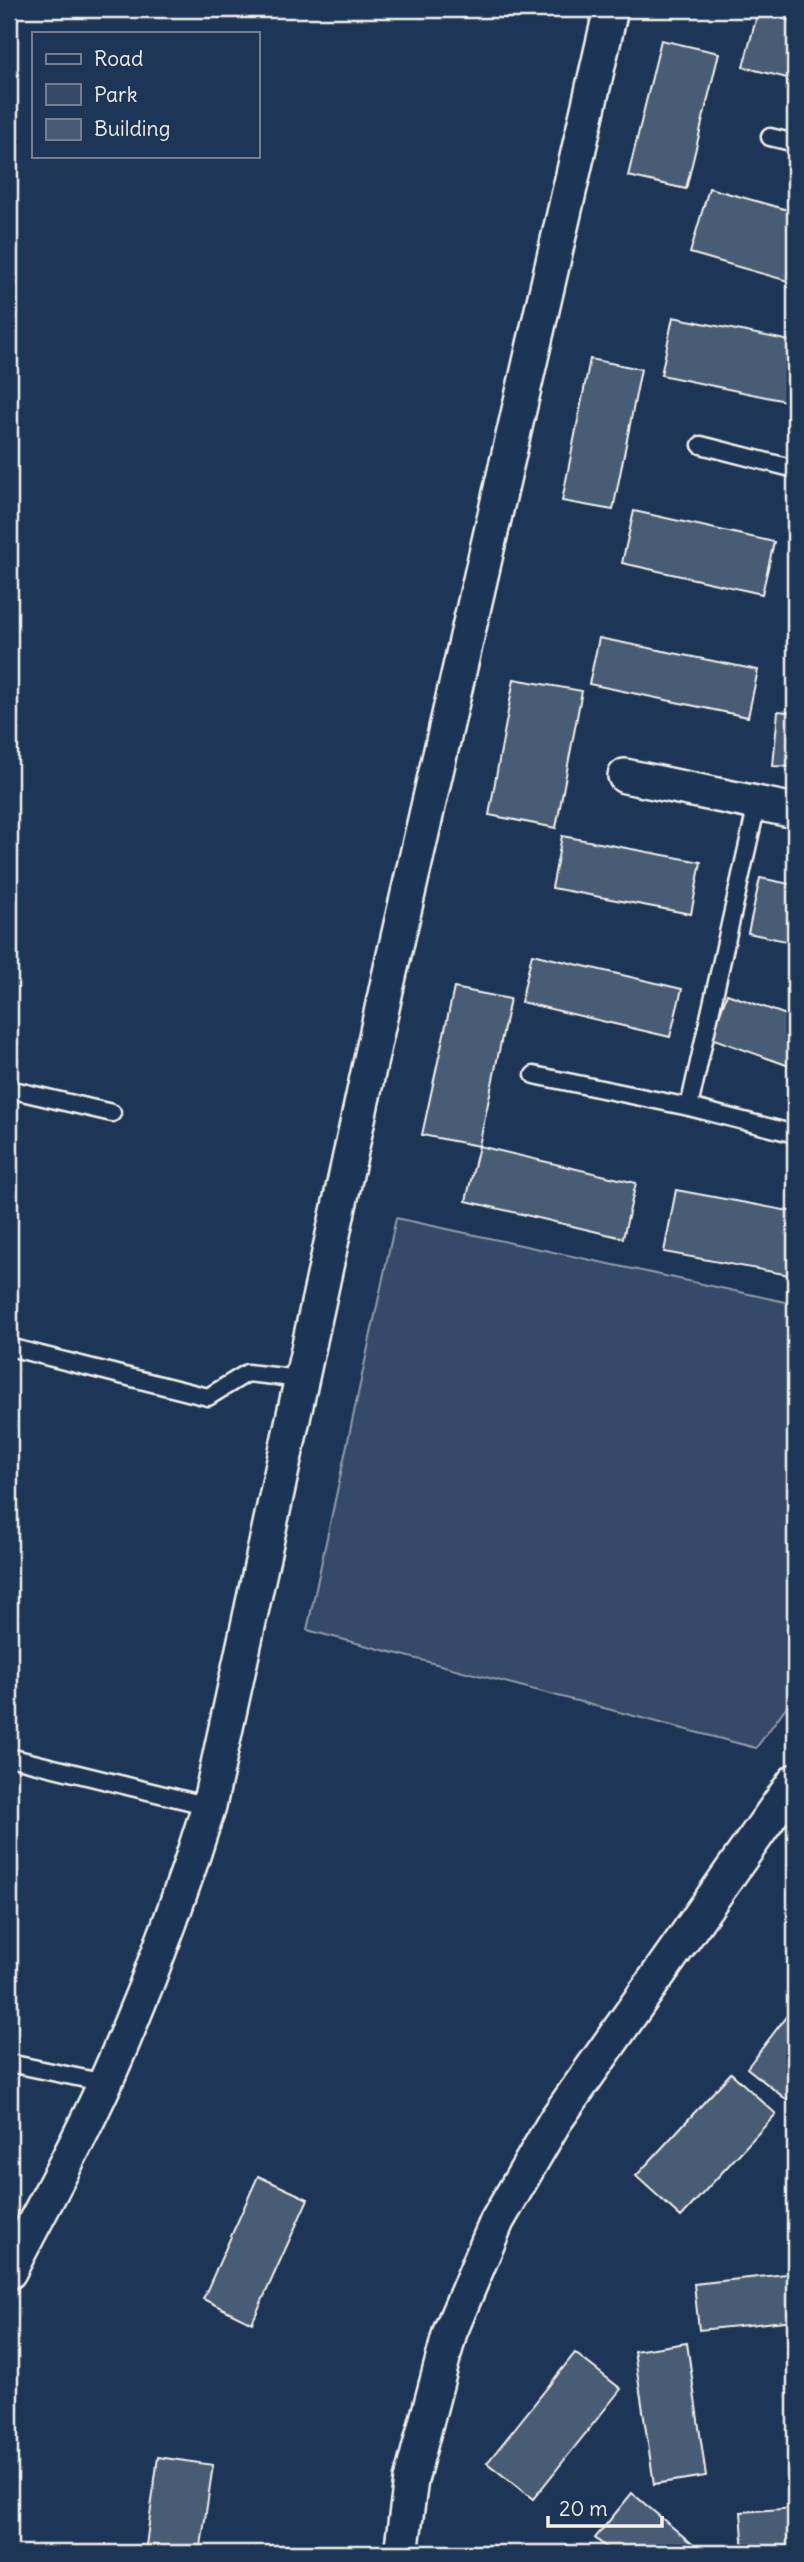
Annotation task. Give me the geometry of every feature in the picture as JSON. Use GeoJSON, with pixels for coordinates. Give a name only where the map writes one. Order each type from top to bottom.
{"type":"FeatureCollection","features":[{"type":"Feature","properties":{"kind":"street"},"geometry":{"type":"LineString","coordinates":[[9,2272],[105,2083],[159,1956],[209,1806],[391,968],[611,9]]}},
{"type":"Feature","properties":{"kind":"street"},"geometry":{"type":"LineString","coordinates":[[625,776],[795,811]]}},
{"type":"Feature","properties":{"kind":"street"},"geometry":{"type":"LineString","coordinates":[[401,2553],[411,2480],[450,2332],[497,2221],[555,2121],[795,1781]]}},
{"type":"Feature","properties":{"kind":"lane"},"geometry":{"type":"LineString","coordinates":[[770,137],[795,143]]}},
{"type":"Feature","properties":{"kind":"lane"},"geometry":{"type":"LineString","coordinates":[[701,445],[795,469]]}},
{"type":"Feature","properties":{"kind":"lane"},"geometry":{"type":"LineString","coordinates":[[689,1107],[757,804]]}},
{"type":"Feature","properties":{"kind":"lane"},"geometry":{"type":"LineString","coordinates":[[534,1075],[689,1107],[795,1134]]}},
{"type":"Feature","properties":{"kind":"lane"},"geometry":{"type":"LineString","coordinates":[[9,1089],[112,1113]]}},
{"type":"Feature","properties":{"kind":"lane"},"geometry":{"type":"LineString","coordinates":[[9,1347],[208,1397],[247,1373],[302,1379]]}},
{"type":"Feature","properties":{"kind":"lane"},"geometry":{"type":"LineString","coordinates":[[9,1757],[209,1806]]}},
{"type":"Feature","properties":{"kind":"lane"},"geometry":{"type":"LineString","coordinates":[[9,2063],[105,2083]]}},
{"type":"Feature","properties":{"kind":"green space"},"geometry":{"type":"Polygon","coordinates":[[[396,1218],[795,1304],[795,1695],[756,1748],[307,1630],[396,1218]]]}},
{"type":"Feature","properties":{"kind":"building"},"geometry":{"type":"Polygon","coordinates":[[[758,12],[795,22],[795,80],[743,67],[758,12]]]}},
{"type":"Feature","properties":{"kind":"building"},"geometry":{"type":"Polygon","coordinates":[[[661,40],[719,53],[686,189],[628,176],[661,40]]]}},
{"type":"Feature","properties":{"kind":"building"},"geometry":{"type":"Polygon","coordinates":[[[709,188],[795,212],[795,283],[690,253],[709,188]]]}},
{"type":"Feature","properties":{"kind":"building"},"geometry":{"type":"Polygon","coordinates":[[[673,317],[795,342],[795,403],[661,375],[673,317]]]}},
{"type":"Feature","properties":{"kind":"building"},"geometry":{"type":"Polygon","coordinates":[[[590,359],[641,369],[613,510],[562,501],[590,359]]]}},
{"type":"Feature","properties":{"kind":"building"},"geometry":{"type":"Polygon","coordinates":[[[634,511],[774,542],[762,594],[622,563],[634,511]]]}},
{"type":"Feature","properties":{"kind":"building"},"geometry":{"type":"Polygon","coordinates":[[[599,638],[758,670],[748,717],[589,684],[599,638]]]}},
{"type":"Feature","properties":{"kind":"building"},"geometry":{"type":"Polygon","coordinates":[[[514,679],[582,691],[556,828],[489,815],[514,679]]]}},
{"type":"Feature","properties":{"kind":"building"},"geometry":{"type":"Polygon","coordinates":[[[778,711],[795,713],[795,767],[773,766],[778,711]]]}},
{"type":"Feature","properties":{"kind":"building"},"geometry":{"type":"Polygon","coordinates":[[[562,836],[701,862],[691,914],[552,888],[562,836]]]}},
{"type":"Feature","properties":{"kind":"building"},"geometry":{"type":"Polygon","coordinates":[[[760,878],[795,885],[795,943],[748,933],[760,878]]]}},
{"type":"Feature","properties":{"kind":"building"},"geometry":{"type":"Polygon","coordinates":[[[532,954],[682,989],[670,1037],[521,1002],[532,954]]]}},
{"type":"Feature","properties":{"kind":"building"},"geometry":{"type":"Polygon","coordinates":[[[454,988],[510,999],[479,1146],[422,1135],[454,988]]]}},
{"type":"Feature","properties":{"kind":"building"},"geometry":{"type":"Polygon","coordinates":[[[727,994],[795,1018],[795,1068],[711,1038],[727,994]]]}},
{"type":"Feature","properties":{"kind":"building"},"geometry":{"type":"Polygon","coordinates":[[[479,1146],[636,1183],[623,1238],[466,1201],[479,1146]]]}},
{"type":"Feature","properties":{"kind":"building"},"geometry":{"type":"Polygon","coordinates":[[[676,1190],[795,1212],[795,1276],[664,1252],[676,1190]]]}},
{"type":"Feature","properties":{"kind":"building"},"geometry":{"type":"Polygon","coordinates":[[[795,2005],[795,2089],[787,2100],[747,2068],[795,2005]]]}},
{"type":"Feature","properties":{"kind":"building"},"geometry":{"type":"Polygon","coordinates":[[[731,2073],[776,2114],[681,2217],[636,2176],[731,2073]]]}},
{"type":"Feature","properties":{"kind":"building"},"geometry":{"type":"Polygon","coordinates":[[[258,2176],[308,2199],[252,2323],[203,2299],[258,2176]]]}},
{"type":"Feature","properties":{"kind":"building"},"geometry":{"type":"Polygon","coordinates":[[[795,2273],[795,2320],[699,2330],[694,2284],[795,2273]]]}},
{"type":"Feature","properties":{"kind":"building"},"geometry":{"type":"Polygon","coordinates":[[[687,2343],[706,2476],[654,2484],[634,2351],[687,2343]]]}},
{"type":"Feature","properties":{"kind":"building"},"geometry":{"type":"Polygon","coordinates":[[[575,2353],[621,2389],[533,2499],[487,2463],[575,2353]]]}},
{"type":"Feature","properties":{"kind":"building"},"geometry":{"type":"Polygon","coordinates":[[[158,2457],[213,2465],[200,2553],[145,2553],[158,2457]]]}},
{"type":"Feature","properties":{"kind":"building"},"geometry":{"type":"Polygon","coordinates":[[[632,2493],[703,2553],[613,2553],[595,2538],[632,2493]]]}},
{"type":"Feature","properties":{"kind":"building"},"geometry":{"type":"Polygon","coordinates":[[[795,2508],[795,2553],[744,2553],[741,2512],[795,2508]]]}}]}
